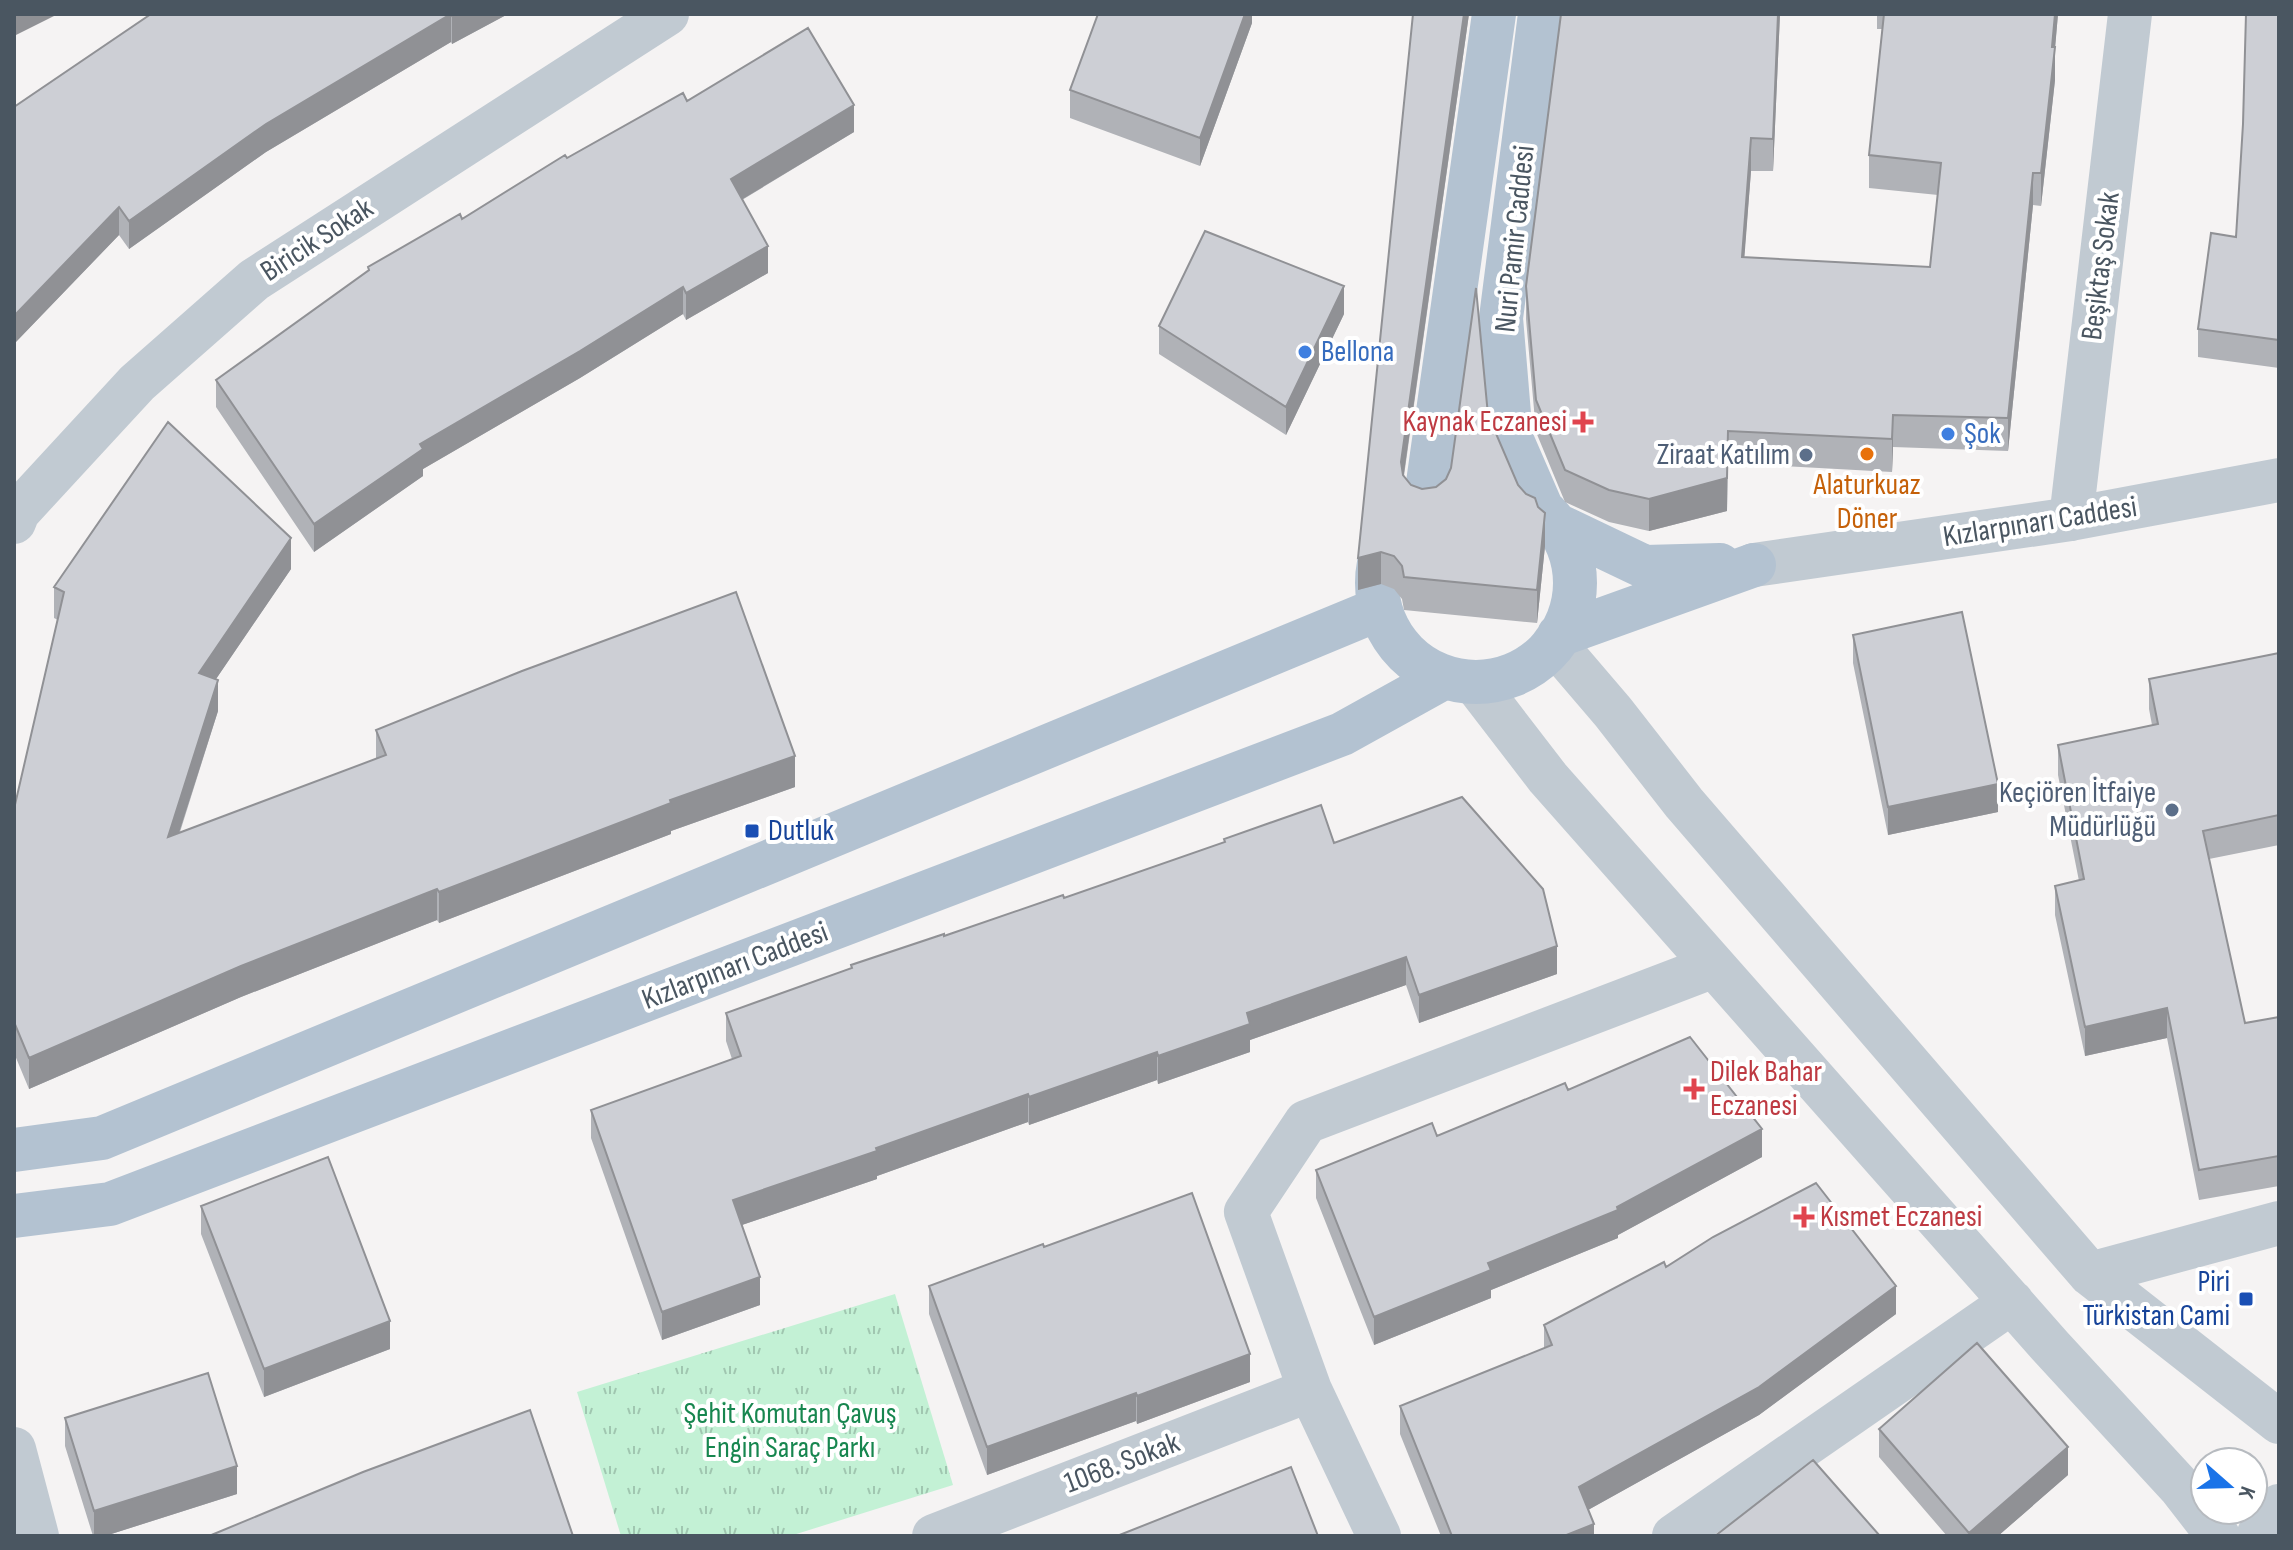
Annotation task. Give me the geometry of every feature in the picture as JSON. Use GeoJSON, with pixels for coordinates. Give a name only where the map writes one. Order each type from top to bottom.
{"type":"FeatureCollection","features":[{"type":"Feature","properties":{"kind":"main road","name":"Nuri Pamir Caddesi"},"geometry":{"type":"LineString","coordinates":[[1426,497],[1494,14]]}},
{"type":"Feature","properties":{"kind":"main road","name":"Nuri Pamir Caddesi"},"geometry":{"type":"LineString","coordinates":[[1540,14],[1501,318],[1511,438],[1550,516]]}},
{"type":"Feature","properties":{"kind":"main road"},"geometry":{"type":"LineString","coordinates":[[1550,516],[1574,556],[1575,590],[1568,618],[1557,639],[1533,665],[1505,678],[1459,680],[1414,663],[1393,639],[1379,609],[1376,583],[1379,557],[1389,533],[1405,513],[1426,497],[1457,485],[1489,484],[1521,494],[1550,516],[1645,567],[1754,565]]}},
{"type":"Feature","properties":{"kind":"main road"},"geometry":{"type":"LineString","coordinates":[[1557,639],[1754,565]]}},
{"type":"Feature","properties":{"kind":"main road"},"geometry":{"type":"LineString","coordinates":[[14,1150],[102,1138],[1379,609]]}},
{"type":"Feature","properties":{"kind":"main road","name":"Kızlarpınarı Caddesi"},"geometry":{"type":"LineString","coordinates":[[14,1216],[110,1204],[125,1199],[1342,734],[1459,680]]}},
{"type":"Feature","properties":{"kind":"street","name":"Biricik Sokak"},"geometry":{"type":"LineString","coordinates":[[14,522],[18,512],[137,383],[254,280],[667,14]]}},
{"type":"Feature","properties":{"kind":"street","name":"Beşiktaş Sokak"},"geometry":{"type":"LineString","coordinates":[[2071,519],[2130,14]]}},
{"type":"Feature","properties":{"kind":"street","name":"Kızlarpınarı Caddesi"},"geometry":{"type":"LineString","coordinates":[[1754,565],[2071,519],[2279,480]]}},
{"type":"Feature","properties":{"kind":"street"},"geometry":{"type":"LineString","coordinates":[[1557,639],[1684,803],[2090,1274],[2279,1422]]}},
{"type":"Feature","properties":{"kind":"street"},"geometry":{"type":"LineString","coordinates":[[1459,680],[2180,1487],[2218,1536]]}},
{"type":"Feature","properties":{"kind":"street"},"geometry":{"type":"LineString","coordinates":[[1379,1536],[1310,1390],[1246,1212],[1306,1122],[1714,966]]}},
{"type":"Feature","properties":{"kind":"street"},"geometry":{"type":"LineString","coordinates":[[2090,1274],[2279,1223]]}},
{"type":"Feature","properties":{"kind":"street"},"geometry":{"type":"LineString","coordinates":[[1674,1536],[2012,1302]]}},
{"type":"Feature","properties":{"kind":"street","name":"1068. Sokak"},"geometry":{"type":"LineString","coordinates":[[934,1536],[1310,1390]]}},
{"type":"Feature","properties":{"kind":"street"},"geometry":{"type":"LineString","coordinates":[[14,1449],[37,1536]]}},
{"type":"Feature","properties":{"kind":"street"},"geometry":{"type":"LineString","coordinates":[[2258,1536],[2279,1506]]}},
{"type":"Feature","properties":{"kind":"green space","name":"Şehit Komutan Çavuş Engin Saraç Parkı"},"geometry":{"type":"Polygon","coordinates":[[[895,1294],[953,1485],[790,1536],[621,1536],[577,1392],[895,1294]]]}},
{"type":"Feature","properties":{"kind":"building"},"geometry":{"type":"Polygon","coordinates":[[[151,14],[451,14],[266,124],[129,221],[119,207],[14,316],[14,107],[151,14]]]}},
{"type":"Feature","properties":{"kind":"building"},"geometry":{"type":"Polygon","coordinates":[[[1098,14],[1245,14],[1200,138],[1070,90],[1098,14]]]}},
{"type":"Feature","properties":{"kind":"building"},"geometry":{"type":"Polygon","coordinates":[[[1413,14],[1464,14],[1401,462],[1403,475],[1411,485],[1422,489],[1436,487],[1446,479],[1451,468],[1476,288],[1488,415],[1518,485],[1535,498],[1538,507],[1545,513],[1537,590],[1404,577],[1402,566],[1394,556],[1381,552],[1358,558],[1413,14]]]}},
{"type":"Feature","properties":{"kind":"building"},"geometry":{"type":"Polygon","coordinates":[[[1561,14],[1778,14],[1773,139],[1751,138],[1742,257],[1930,267],[1941,163],[1869,155],[1884,14],[2055,14],[2052,47],[2055,47],[2041,173],[2033,173],[2008,418],[1893,415],[1892,439],[1728,431],[1727,478],[1649,499],[1609,490],[1565,470],[1536,400],[1526,286],[1561,14]]]}},
{"type":"Feature","properties":{"kind":"building"},"geometry":{"type":"Polygon","coordinates":[[[2246,14],[2279,14],[2279,340],[2198,329],[2211,233],[2236,237],[2246,14]]]}},
{"type":"Feature","properties":{"kind":"building"},"geometry":{"type":"Polygon","coordinates":[[[808,28],[854,105],[731,179],[768,246],[686,293],[683,287],[420,444],[423,449],[314,524],[216,380],[369,270],[368,267],[460,214],[462,219],[565,155],[567,158],[683,93],[687,101],[808,28]]]}},
{"type":"Feature","properties":{"kind":"building"},"geometry":{"type":"Polygon","coordinates":[[[1205,231],[1344,286],[1286,407],[1159,326],[1205,231]]]}},
{"type":"Feature","properties":{"kind":"building"},"geometry":{"type":"Polygon","coordinates":[[[168,422],[291,538],[199,673],[218,680],[168,837],[386,755],[376,730],[522,671],[736,592],[795,756],[670,800],[671,803],[439,892],[437,889],[241,966],[29,1058],[14,1022],[14,809],[64,592],[54,587],[168,422]]]}},
{"type":"Feature","properties":{"kind":"building"},"geometry":{"type":"Polygon","coordinates":[[[1962,612],[1998,784],[1888,807],[1853,635],[1962,612]]]}},
{"type":"Feature","properties":{"kind":"building"},"geometry":{"type":"Polygon","coordinates":[[[2279,653],[2279,815],[2203,831],[2245,1023],[2279,1017],[2279,1156],[2199,1170],[2167,1008],[2085,1027],[2055,886],[2084,879],[2058,745],[2158,724],[2149,679],[2279,653]]]}},
{"type":"Feature","properties":{"kind":"building"},"geometry":{"type":"Polygon","coordinates":[[[1462,797],[1543,889],[1557,946],[1419,995],[1406,957],[1247,1013],[1250,1024],[1158,1056],[1157,1052],[1029,1097],[1028,1094],[876,1148],[877,1151],[733,1200],[760,1277],[662,1312],[591,1110],[741,1056],[726,1013],[852,968],[851,965],[1063,895],[1064,898],[1321,805],[1334,843],[1462,797]]]}},
{"type":"Feature","properties":{"kind":"building"},"geometry":{"type":"Polygon","coordinates":[[[1690,1037],[1762,1129],[1617,1207],[1618,1210],[1488,1263],[1491,1270],[1374,1317],[1316,1170],[1432,1123],[1437,1136],[1565,1083],[1568,1090],[1690,1037]]]}},
{"type":"Feature","properties":{"kind":"building"},"geometry":{"type":"Polygon","coordinates":[[[328,1157],[390,1321],[264,1369],[201,1206],[328,1157]]]}},
{"type":"Feature","properties":{"kind":"building"},"geometry":{"type":"Polygon","coordinates":[[[1816,1183],[1896,1286],[1759,1387],[1579,1487],[1594,1524],[1564,1536],[1452,1536],[1400,1406],[1552,1345],[1544,1325],[1664,1262],[1666,1267],[1713,1237],[1816,1183]]]}},
{"type":"Feature","properties":{"kind":"building"},"geometry":{"type":"Polygon","coordinates":[[[1192,1193],[1250,1354],[987,1447],[929,1286],[1192,1193]]]}},
{"type":"Feature","properties":{"kind":"building"},"geometry":{"type":"Polygon","coordinates":[[[1977,1343],[2068,1447],[1969,1533],[1879,1429],[1977,1343]]]}},
{"type":"Feature","properties":{"kind":"building"},"geometry":{"type":"Polygon","coordinates":[[[208,1373],[237,1466],[94,1511],[65,1418],[208,1373]]]}},
{"type":"Feature","properties":{"kind":"building"},"geometry":{"type":"Polygon","coordinates":[[[530,1410],[573,1536],[209,1536],[363,1472],[530,1410]]]}},
{"type":"Feature","properties":{"kind":"building"},"geometry":{"type":"Polygon","coordinates":[[[1813,1460],[1880,1536],[1715,1536],[1813,1460]]]}},
{"type":"Feature","properties":{"kind":"building"},"geometry":{"type":"Polygon","coordinates":[[[1291,1467],[1318,1536],[1117,1536],[1291,1467]]]}},
{"type":"Feature","properties":{"kind":"place","name":"Bellona"},"geometry":{"type":"Point","coordinates":[1305,352]}},
{"type":"Feature","properties":{"kind":"place","name":"Kaynak Eczanesi"},"geometry":{"type":"Point","coordinates":[1583,422]}},
{"type":"Feature","properties":{"kind":"place","name":"Şok"},"geometry":{"type":"Point","coordinates":[1948,434]}},
{"type":"Feature","properties":{"kind":"place","name":"Alaturkuaz Döner"},"geometry":{"type":"Point","coordinates":[1867,454]}},
{"type":"Feature","properties":{"kind":"place","name":"Ziraat Katılım"},"geometry":{"type":"Point","coordinates":[1806,455]}},
{"type":"Feature","properties":{"kind":"place","name":"Keçiören İtfaiye Müdürlüğü"},"geometry":{"type":"Point","coordinates":[2172,810]}},
{"type":"Feature","properties":{"kind":"place","name":"Dutluk"},"geometry":{"type":"Point","coordinates":[752,831]}},
{"type":"Feature","properties":{"kind":"place","name":"Dilek Bahar Eczanesi"},"geometry":{"type":"Point","coordinates":[1694,1089]}},
{"type":"Feature","properties":{"kind":"place","name":"Kısmet Eczanesi"},"geometry":{"type":"Point","coordinates":[1804,1217]}},
{"type":"Feature","properties":{"kind":"place","name":"Piri Türkistan Cami"},"geometry":{"type":"Point","coordinates":[2246,1299]}}]}
